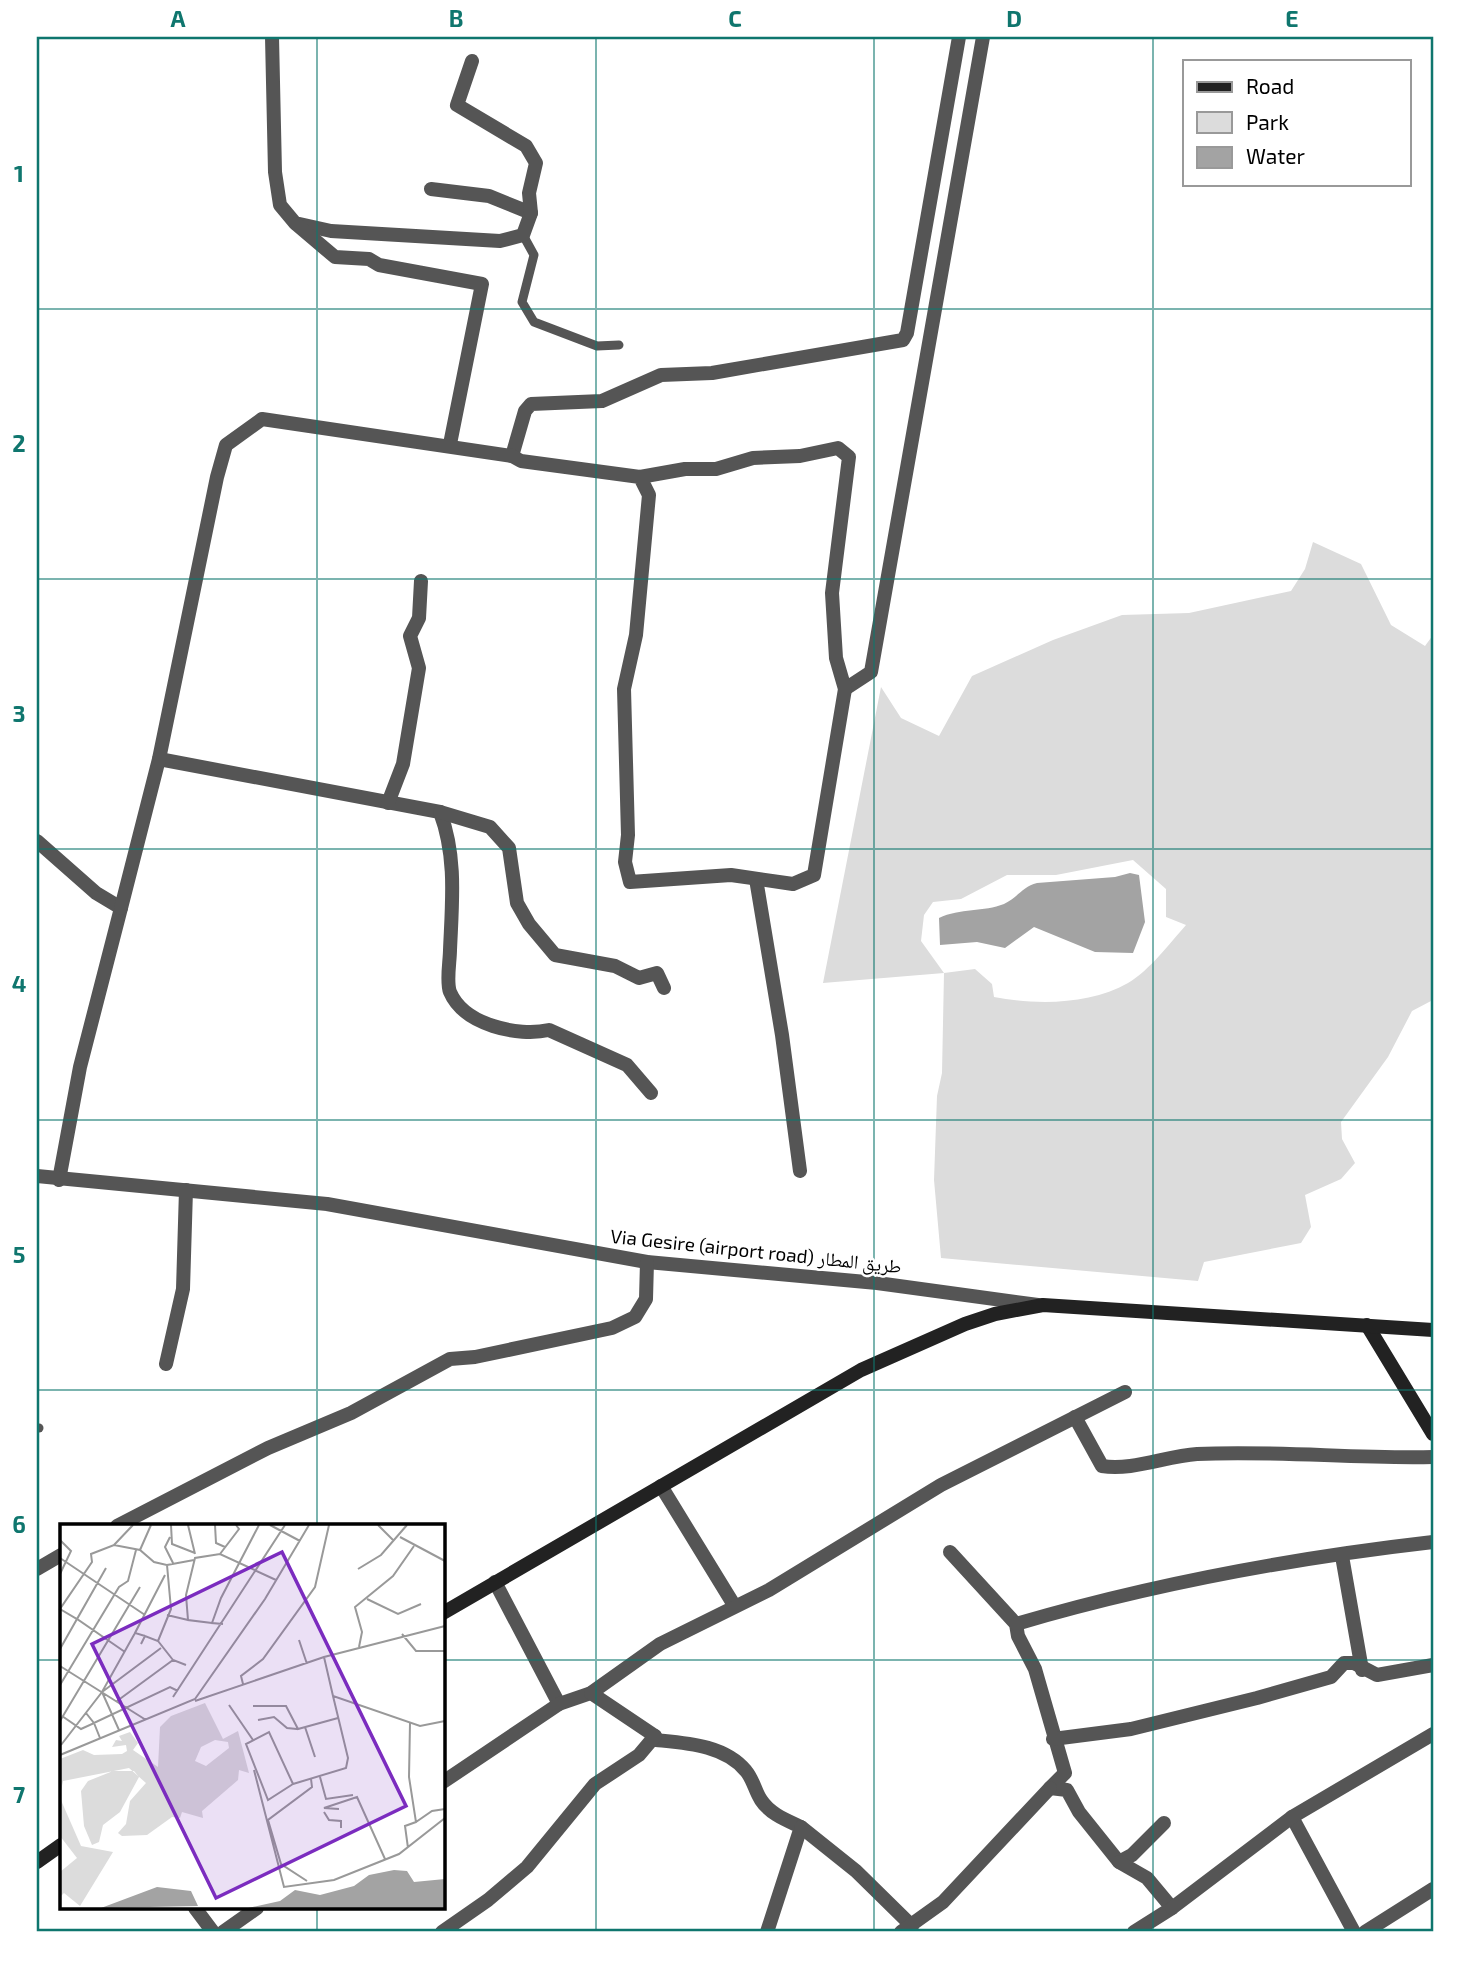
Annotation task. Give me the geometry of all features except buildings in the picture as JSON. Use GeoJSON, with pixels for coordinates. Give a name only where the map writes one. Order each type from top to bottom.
{"type":"FeatureCollection","features":[{"type":"Feature","properties":{"kind":"main road","name":"Via Gesire (airport road) طريق المطار"},"geometry":{"type":"LineString","coordinates":[[1044,1306],[1433,1330]]}},
{"type":"Feature","properties":{"kind":"main road"},"geometry":{"type":"LineString","coordinates":[[444,1612],[861,1370],[965,1324],[995,1314],[1044,1306]]}},
{"type":"Feature","properties":{"kind":"main road"},"geometry":{"type":"LineString","coordinates":[[1367,1325],[1433,1434]]}},
{"type":"Feature","properties":{"kind":"main road"},"geometry":{"type":"LineString","coordinates":[[37,1861],[60,1846]]}},
{"type":"Feature","properties":{"kind":"street"},"geometry":{"type":"LineString","coordinates":[[272,37],[275,172],[280,205],[295,223],[335,257],[369,259],[379,265],[482,284],[450,444]]}},
{"type":"Feature","properties":{"kind":"street"},"geometry":{"type":"LineString","coordinates":[[512,456],[525,411],[531,404],[602,401],[661,375],[712,373],[903,340],[908,333],[959,37]]}},
{"type":"Feature","properties":{"kind":"street"},"geometry":{"type":"LineString","coordinates":[[845,689],[872,672],[983,37]]}},
{"type":"Feature","properties":{"kind":"street"},"geometry":{"type":"LineString","coordinates":[[295,223],[331,231],[500,241],[523,234],[531,213],[529,192],[536,163],[526,146],[457,105],[472,61]]}},
{"type":"Feature","properties":{"kind":"street"},"geometry":{"type":"LineString","coordinates":[[431,189],[489,196],[531,213]]}},
{"type":"Feature","properties":{"kind":"street"},"geometry":{"type":"LineString","coordinates":[[59,1180],[80,1068],[159,759],[201,547],[226,445],[262,419],[450,444],[512,456],[521,461],[640,478],[685,469],[716,469],[753,458],[800,456],[838,448],[849,457],[832,593],[836,658],[845,689],[814,875],[793,884],[731,875],[630,881],[625,862],[627,824],[623,725],[624,689],[636,635],[649,495],[640,478]]}},
{"type":"Feature","properties":{"kind":"street"},"geometry":{"type":"LineString","coordinates":[[388,803],[403,764],[419,668],[410,636],[419,618],[421,581]]}},
{"type":"Feature","properties":{"kind":"street"},"geometry":{"type":"LineString","coordinates":[[159,759],[440,812],[490,827],[509,848],[517,902],[529,924],[555,955],[615,966],[639,978],[657,973],[664,988]]}},
{"type":"Feature","properties":{"kind":"street"},"geometry":{"type":"LineString","coordinates":[[440,812],[453,859],[449,991],[455,999],[467,1014],[496,1027],[537,1032],[549,1030],[586,1045],[627,1065],[651,1093]]}},
{"type":"Feature","properties":{"kind":"street"},"geometry":{"type":"LineString","coordinates":[[37,841],[96,893],[121,908]]}},
{"type":"Feature","properties":{"kind":"street"},"geometry":{"type":"LineString","coordinates":[[756,879],[782,1035],[800,1171]]}},
{"type":"Feature","properties":{"kind":"street","name":"Via Gesire (airport road) طريق المطار"},"geometry":{"type":"LineString","coordinates":[[37,1176],[327,1204],[647,1262],[877,1283],[1044,1306]]}},
{"type":"Feature","properties":{"kind":"street"},"geometry":{"type":"LineString","coordinates":[[166,1364],[183,1289],[186,1190]]}},
{"type":"Feature","properties":{"kind":"street"},"geometry":{"type":"LineString","coordinates":[[121,1524],[268,1448],[351,1413],[450,1359],[475,1357],[612,1328],[635,1317],[646,1299],[647,1262]]}},
{"type":"Feature","properties":{"kind":"street"},"geometry":{"type":"LineString","coordinates":[[444,1781],[559,1704],[591,1693],[660,1644],[769,1590],[941,1485],[1125,1392]]}},
{"type":"Feature","properties":{"kind":"street"},"geometry":{"type":"LineString","coordinates":[[1075,1417],[1102,1466],[1117,1468],[1195,1454],[1282,1452],[1362,1459],[1433,1457]]}},
{"type":"Feature","properties":{"kind":"street"},"geometry":{"type":"LineString","coordinates":[[661,1486],[734,1605]]}},
{"type":"Feature","properties":{"kind":"street"},"geometry":{"type":"LineString","coordinates":[[1016,1624],[1065,1609],[1243,1569],[1433,1542]]}},
{"type":"Feature","properties":{"kind":"street"},"geometry":{"type":"LineString","coordinates":[[591,1693],[655,1736],[656,1740],[696,1744],[721,1753],[747,1771],[761,1800],[774,1814],[800,1828],[887,1899],[907,1929],[943,1902],[1065,1773],[1035,1669],[1018,1636],[1016,1624],[950,1552]]}},
{"type":"Feature","properties":{"kind":"street"},"geometry":{"type":"LineString","coordinates":[[37,1569],[60,1556]]}},
{"type":"Feature","properties":{"kind":"street"},"geometry":{"type":"LineString","coordinates":[[1342,1556],[1362,1670]]}},
{"type":"Feature","properties":{"kind":"street"},"geometry":{"type":"LineString","coordinates":[[495,1582],[559,1704]]}},
{"type":"Feature","properties":{"kind":"street"},"geometry":{"type":"LineString","coordinates":[[1054,1740],[1131,1728],[1257,1698],[1331,1677],[1344,1664],[1354,1663],[1362,1670],[1377,1675],[1433,1665]]}},
{"type":"Feature","properties":{"kind":"street"},"geometry":{"type":"LineString","coordinates":[[1133,1932],[1172,1908],[1292,1817],[1433,1734]]}},
{"type":"Feature","properties":{"kind":"street"},"geometry":{"type":"LineString","coordinates":[[442,1932],[488,1900],[527,1867],[595,1784],[639,1755],[655,1736]]}},
{"type":"Feature","properties":{"kind":"street"},"geometry":{"type":"LineString","coordinates":[[1051,1788],[1067,1790],[1079,1812],[1119,1862],[1147,1878],[1172,1908]]}},
{"type":"Feature","properties":{"kind":"street"},"geometry":{"type":"LineString","coordinates":[[1292,1817],[1354,1932]]}},
{"type":"Feature","properties":{"kind":"street"},"geometry":{"type":"LineString","coordinates":[[1119,1862],[1132,1855],[1164,1823]]}},
{"type":"Feature","properties":{"kind":"street"},"geometry":{"type":"LineString","coordinates":[[767,1932],[800,1828]]}},
{"type":"Feature","properties":{"kind":"street"},"geometry":{"type":"LineString","coordinates":[[1365,1932],[1433,1889]]}},
{"type":"Feature","properties":{"kind":"street"},"geometry":{"type":"LineString","coordinates":[[196,1910],[213,1932]]}},
{"type":"Feature","properties":{"kind":"street"},"geometry":{"type":"LineString","coordinates":[[223,1932],[254,1910]]}},
{"type":"Feature","properties":{"kind":"lane"},"geometry":{"type":"LineString","coordinates":[[523,234],[534,256],[522,302],[534,322],[597,346],[619,345]]}},
{"type":"Feature","properties":{"kind":"green space"},"geometry":{"type":"Polygon","coordinates":[[[1313,542],[1361,564],[1391,625],[1425,646],[1433,635],[1433,1003],[1431,1001],[1412,1011],[1388,1057],[1341,1122],[1342,1139],[1355,1163],[1341,1179],[1305,1195],[1311,1227],[1301,1243],[1204,1262],[1198,1281],[941,1258],[934,1180],[937,1096],[942,1073],[944,973],[823,983],[881,687],[901,718],[939,736],[972,676],[1053,640],[1122,615],[1189,613],[1291,591],[1305,569],[1313,542]],[[1133,860],[1056,875],[1007,875],[961,899],[933,902],[924,915],[921,941],[944,973],[975,969],[992,984],[994,997],[1062,1001],[1097,996],[1128,983],[1152,964],[1186,925],[1166,917],[1166,889],[1133,860]]]}},
{"type":"Feature","properties":{"kind":"water"},"geometry":{"type":"Polygon","coordinates":[[[1130,873],[1139,875],[1145,922],[1133,953],[1095,952],[1034,927],[1005,948],[977,942],[940,945],[939,918],[1004,904],[1037,883],[1115,877],[1130,873]]]}}]}
